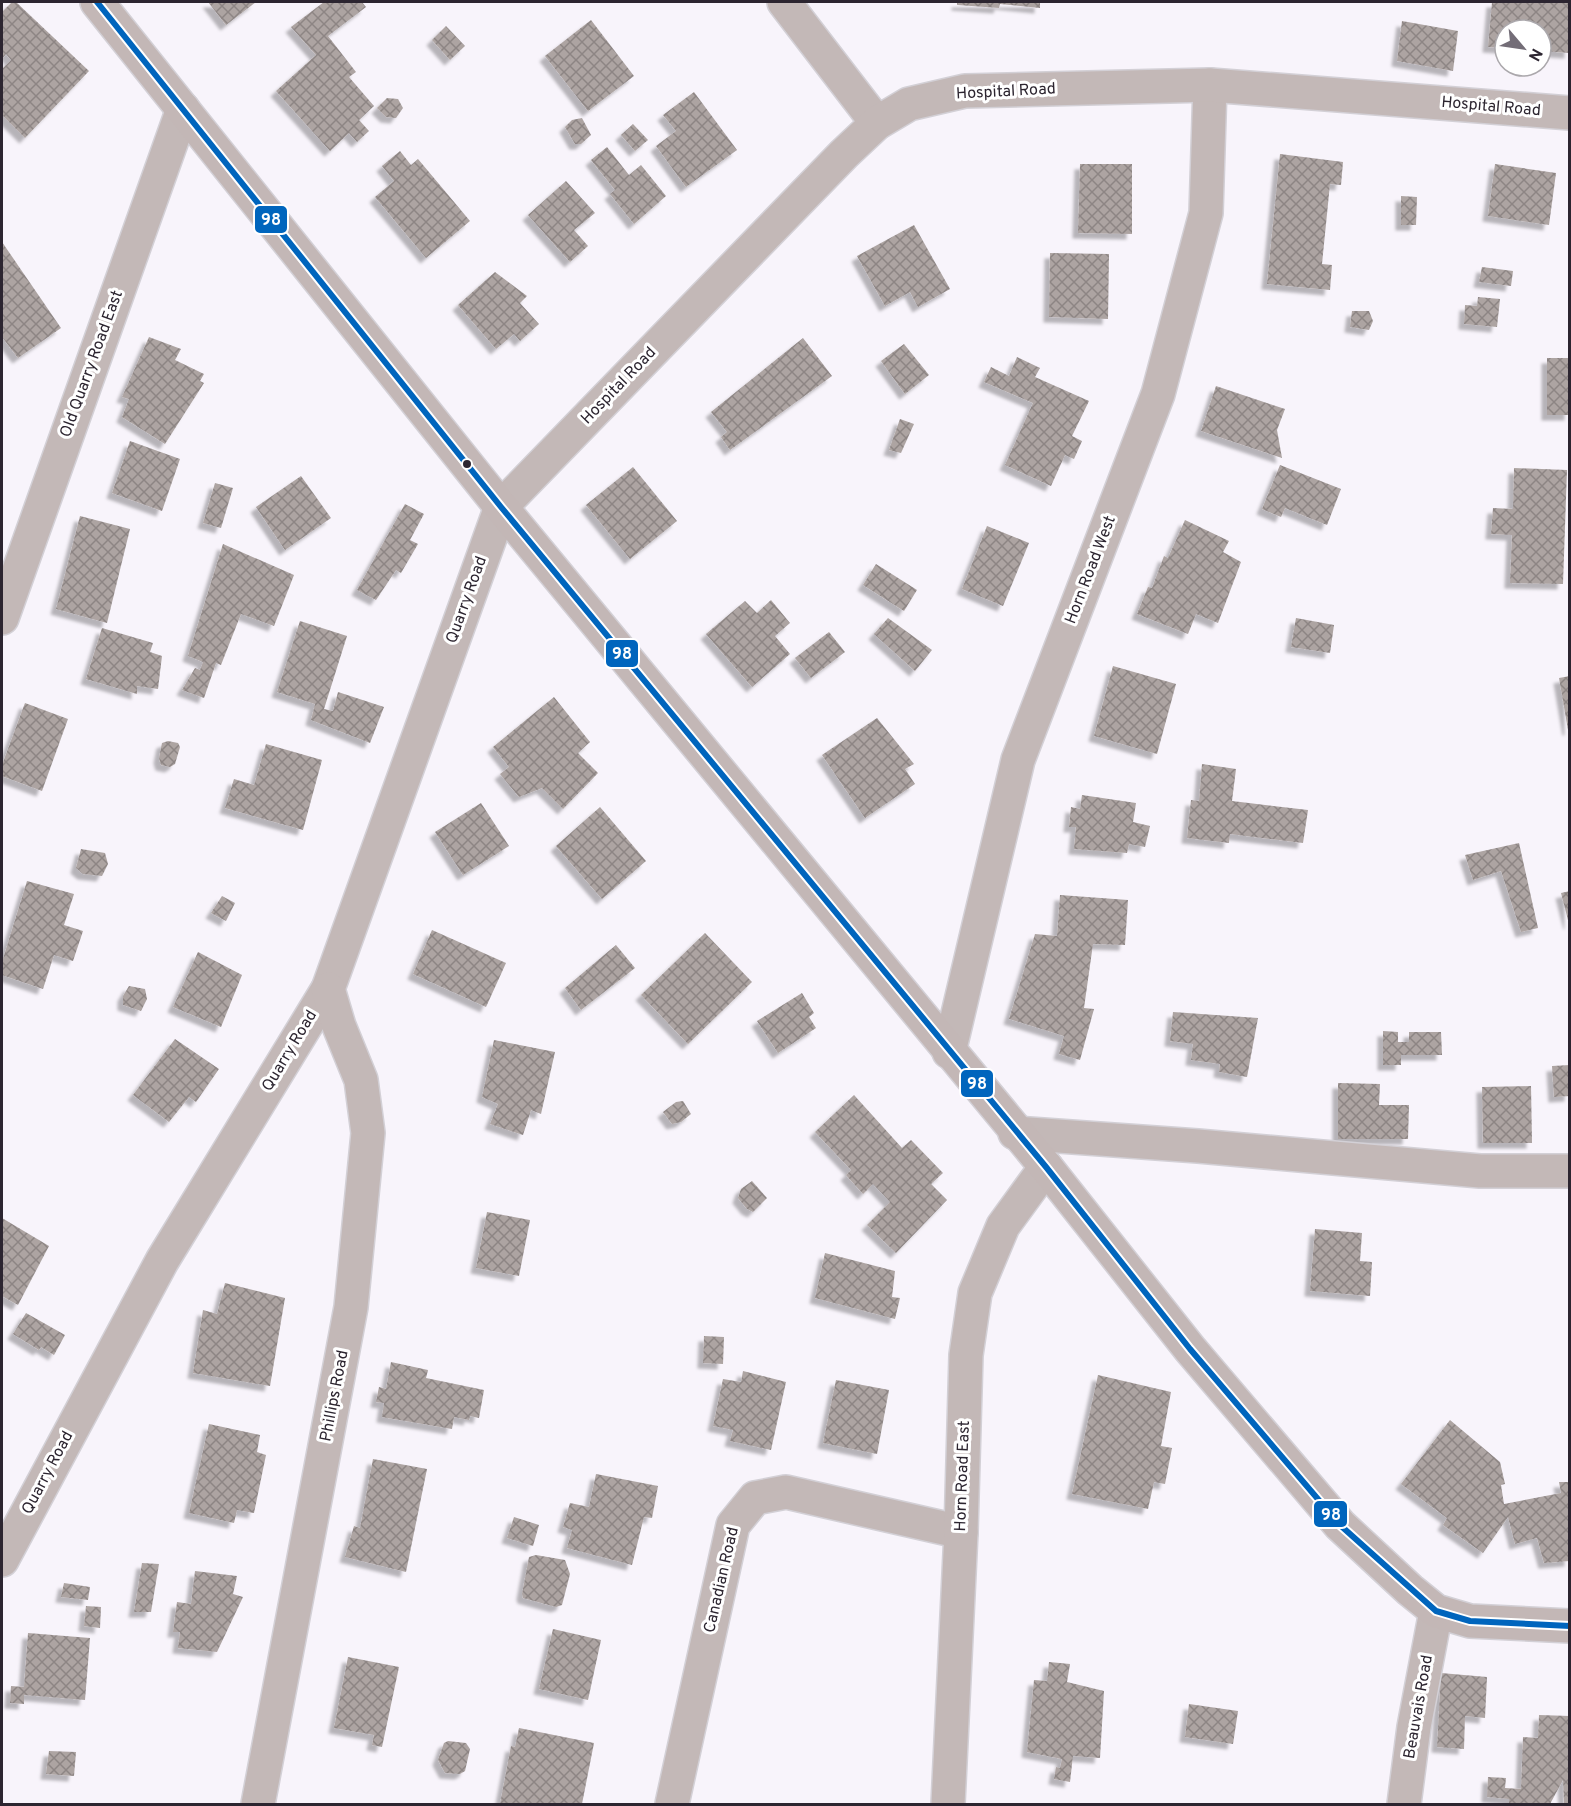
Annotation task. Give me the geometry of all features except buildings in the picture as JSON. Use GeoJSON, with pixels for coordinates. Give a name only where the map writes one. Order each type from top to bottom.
{"type":"FeatureCollection","features":[{"type":"Feature","properties":{"kind":"street"},"geometry":{"type":"LineString","coordinates":[[97,2],[501,507],[1046,1167],[1190,1348],[1340,1525],[1436,1611],[1470,1621],[1569,1626]]}},
{"type":"Feature","properties":{"kind":"street"},"geometry":{"type":"LineString","coordinates":[[784,2],[877,123]]}},
{"type":"Feature","properties":{"kind":"street","name":"Hospital Road"},"geometry":{"type":"LineString","coordinates":[[501,507],[836,163],[877,123],[909,104],[965,91],[1210,85],[1569,113]]}},
{"type":"Feature","properties":{"kind":"street","name":"Horn Road West"},"geometry":{"type":"LineString","coordinates":[[949,1052],[1018,760],[1158,394],[1206,213],[1210,85]]}},
{"type":"Feature","properties":{"kind":"street","name":"Old Quarry Road East"},"geometry":{"type":"LineString","coordinates":[[2,618],[183,109]]}},
{"type":"Feature","properties":{"kind":"street","name":"Quarry Road"},"geometry":{"type":"LineString","coordinates":[[2,1560],[162,1261],[328,988],[501,507]]}},
{"type":"Feature","properties":{"kind":"street","name":"Phillips Road"},"geometry":{"type":"LineString","coordinates":[[258,1804],[351,1307],[368,1133],[362,1080],[339,1026],[328,988]]}},
{"type":"Feature","properties":{"kind":"street"},"geometry":{"type":"LineString","coordinates":[[1016,1133],[1198,1146],[1480,1171],[1569,1172]]}},
{"type":"Feature","properties":{"kind":"street","name":"Horn Road East"},"geometry":{"type":"LineString","coordinates":[[948,1804],[961,1532],[966,1355],[975,1293],[1003,1227],[1046,1167]]}},
{"type":"Feature","properties":{"kind":"street","name":"Canadian Road"},"geometry":{"type":"LineString","coordinates":[[672,1804],[733,1525],[755,1498],[786,1492],[961,1532]]}},
{"type":"Feature","properties":{"kind":"street","name":"Beauvais Road"},"geometry":{"type":"LineString","coordinates":[[1404,1804],[1414,1727],[1436,1611]]}},
{"type":"Feature","properties":{"kind":"transit line","name":"98"},"geometry":{"type":"LineString","coordinates":[[97,2],[501,507],[1046,1167],[1190,1349],[1340,1525],[1436,1611],[1470,1621],[1570,1626]]}}]}
